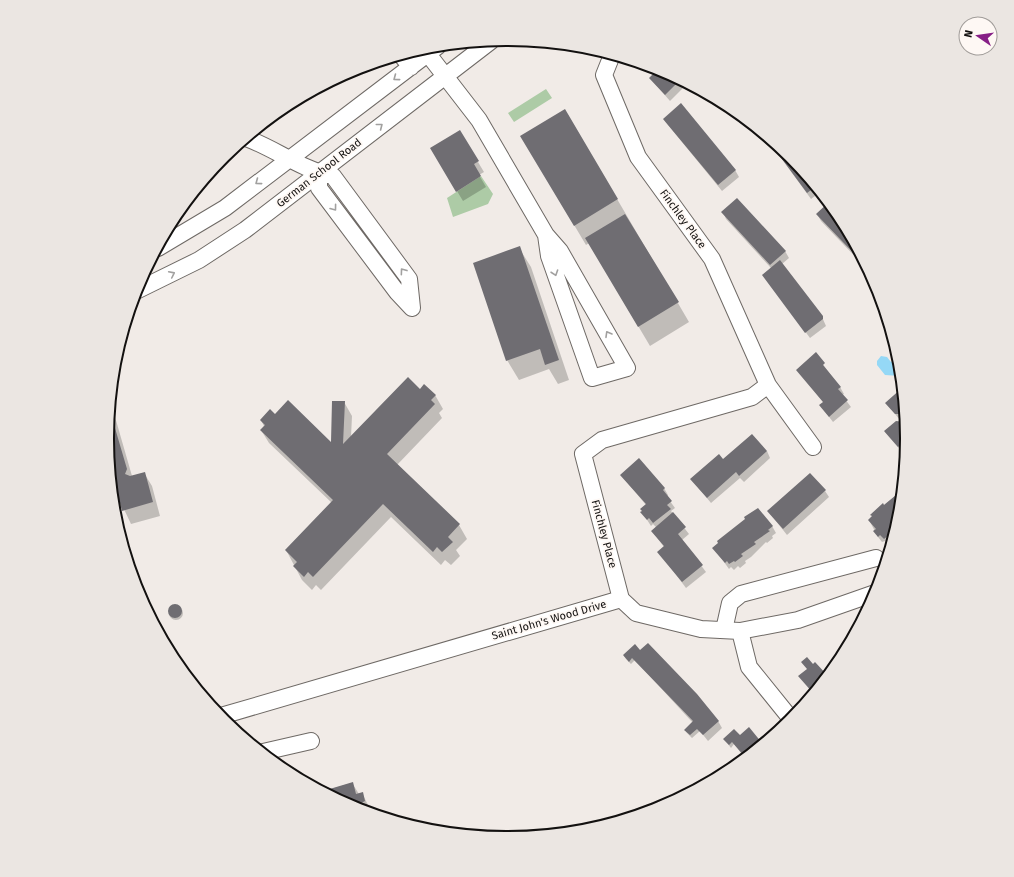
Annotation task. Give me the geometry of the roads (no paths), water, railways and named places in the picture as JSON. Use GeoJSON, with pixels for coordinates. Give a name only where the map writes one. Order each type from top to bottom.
{"type":"FeatureCollection","features":[{"type":"Feature","properties":{"kind":"street","name":"German School Road"},"geometry":{"type":"LineString","coordinates":[[144,287],[181,270],[222,245],[319,174],[483,47]]}},
{"type":"Feature","properties":{"kind":"street"},"geometry":{"type":"LineString","coordinates":[[435,53],[446,75],[479,120],[546,235],[560,251],[627,368],[592,378],[549,256],[546,235]]}},
{"type":"Feature","properties":{"kind":"street","name":"Finchley Place"},"geometry":{"type":"LineString","coordinates":[[610,59],[604,75],[638,157],[712,259],[768,385],[813,447]]}},
{"type":"Feature","properties":{"kind":"street"},"geometry":{"type":"LineString","coordinates":[[167,243],[225,208],[289,158],[406,61]]}},
{"type":"Feature","properties":{"kind":"street"},"geometry":{"type":"LineString","coordinates":[[252,140],[267,146],[319,174],[333,176],[409,279],[412,308],[319,188],[319,174]]}},
{"type":"Feature","properties":{"kind":"street","name":"Finchley Place"},"geometry":{"type":"LineString","coordinates":[[621,598],[583,454],[602,440],[752,397],[768,385]]}},
{"type":"Feature","properties":{"kind":"street"},"geometry":{"type":"LineString","coordinates":[[787,714],[749,667],[732,631],[730,603],[742,594],[876,558]]}},
{"type":"Feature","properties":{"kind":"street","name":"Saint John's Wood Drive"},"geometry":{"type":"LineString","coordinates":[[227,714],[621,598],[636,613],[701,629],[732,631],[798,620],[867,596]]}},
{"type":"Feature","properties":{"kind":"street"},"geometry":{"type":"LineString","coordinates":[[269,751],[311,741]]}},
{"type":"Feature","properties":{"kind":"water"},"geometry":{"type":"Polygon","coordinates":[[[881,356],[887,357],[892,362],[894,376],[885,375],[877,365],[877,361],[881,356]]]}}]}
